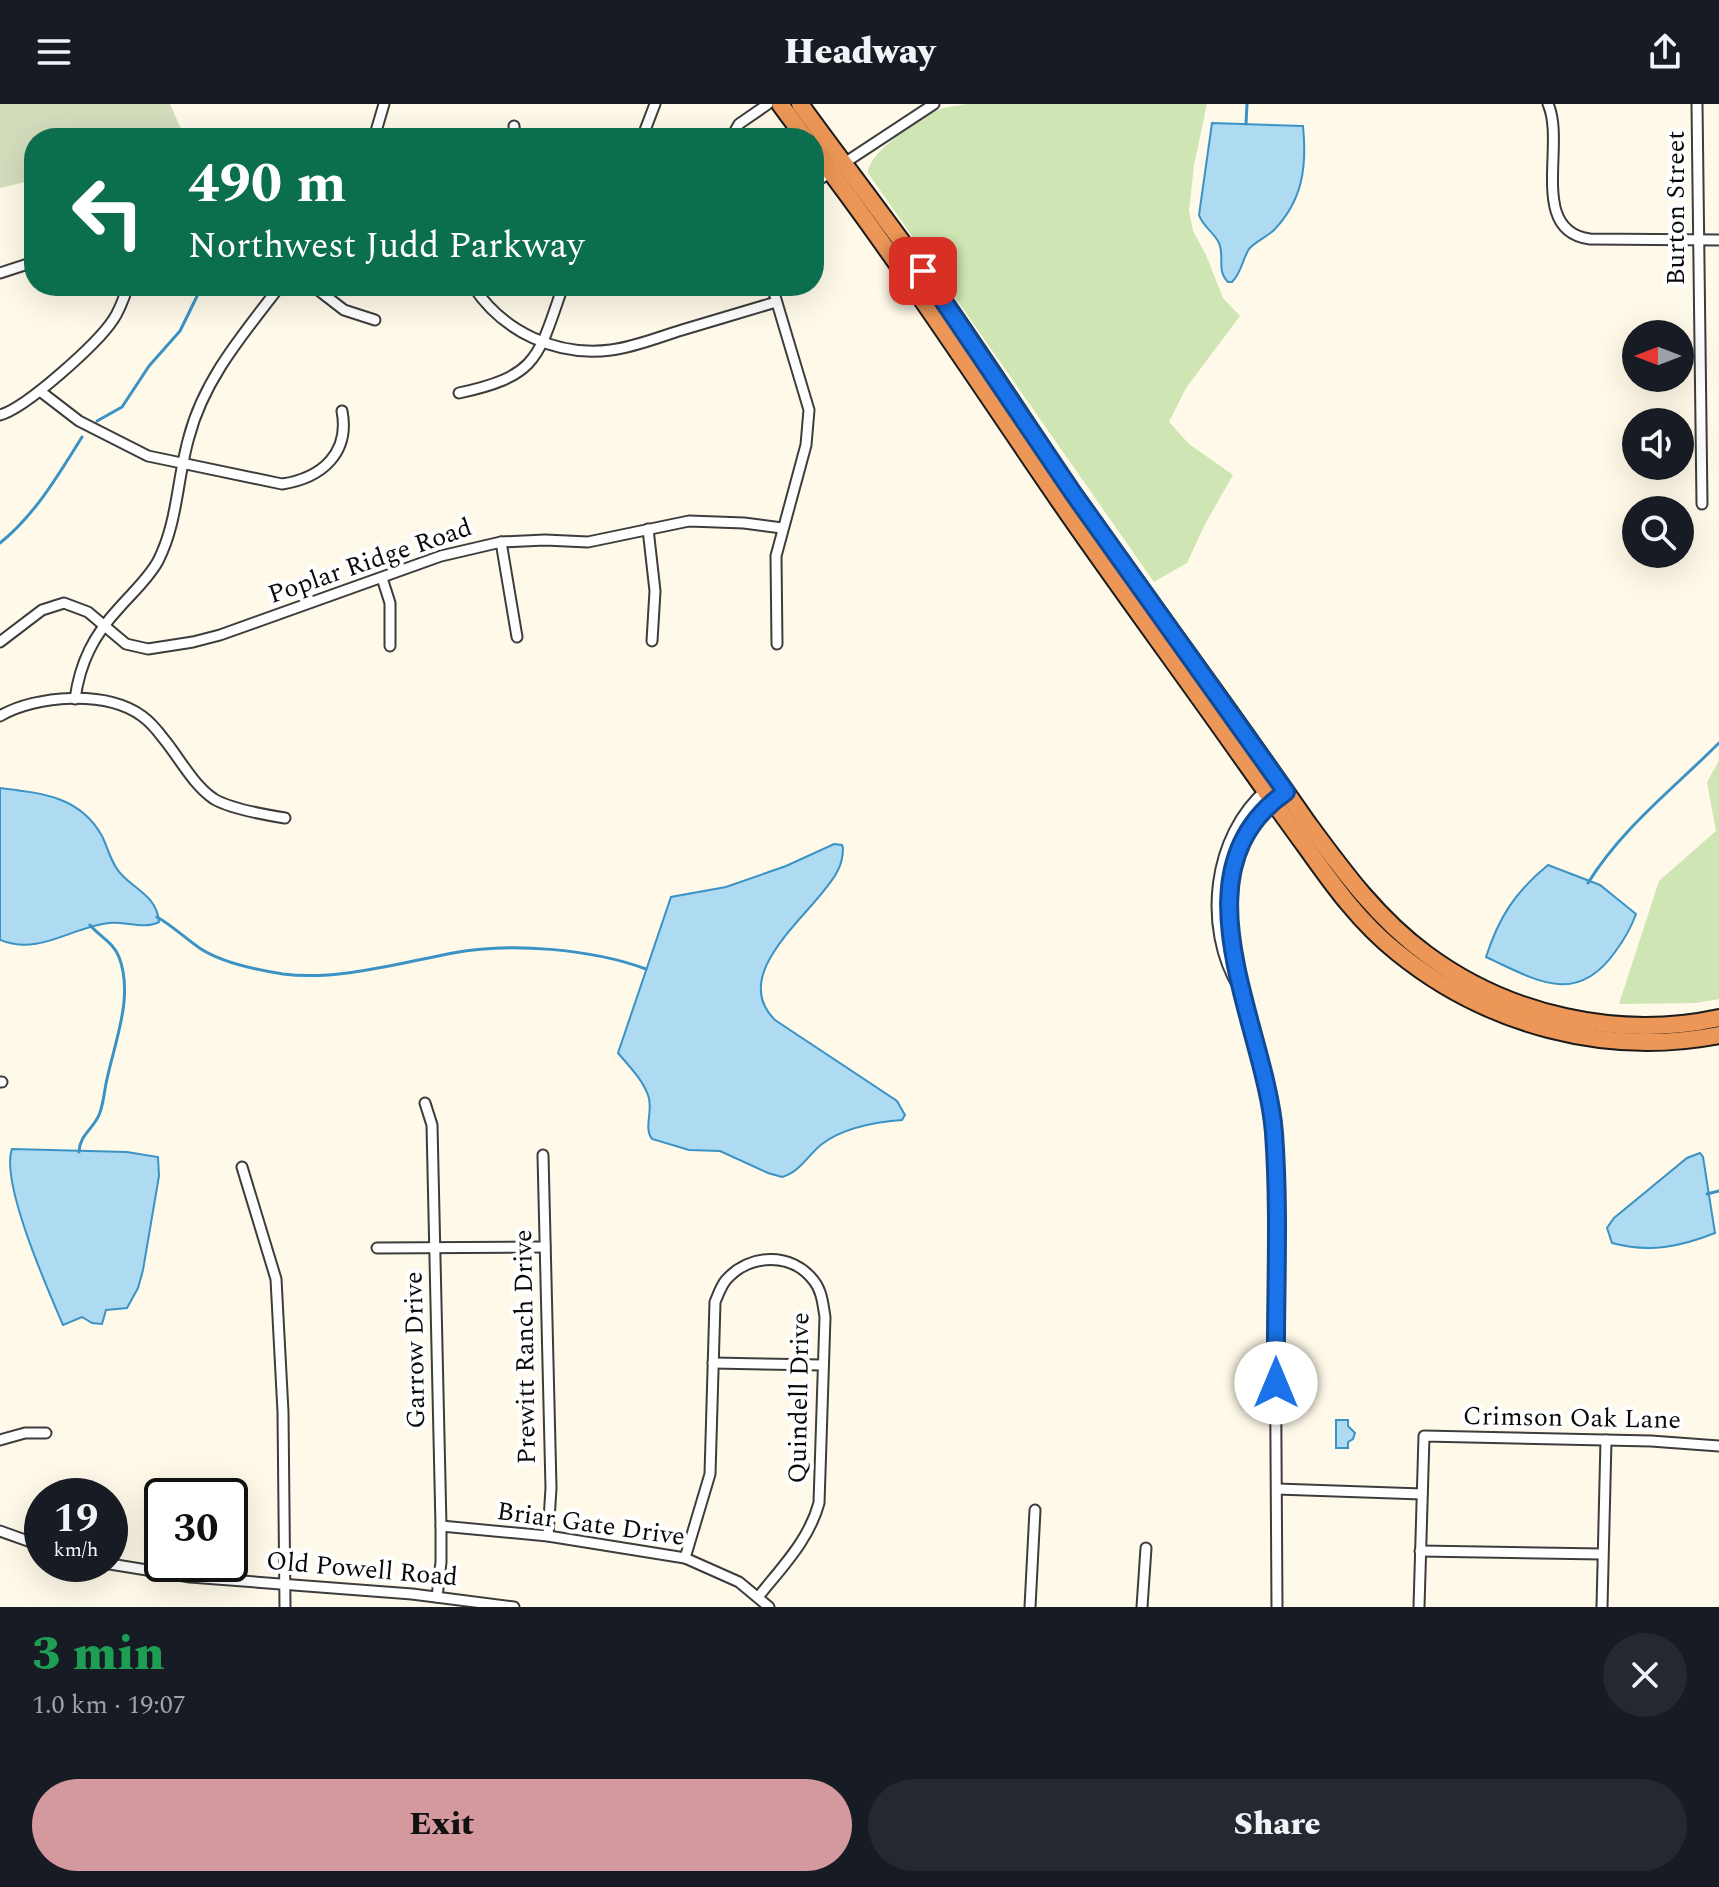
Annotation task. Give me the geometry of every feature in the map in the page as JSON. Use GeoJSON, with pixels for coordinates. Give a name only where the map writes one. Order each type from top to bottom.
{"type":"FeatureCollection","features":[{"type":"Feature","properties":{"kind":"highway"},"geometry":{"type":"LineString","coordinates":[[780,104],[798,128]]}},
{"type":"Feature","properties":{"kind":"highway"},"geometry":{"type":"LineString","coordinates":[[800,104],[814,128]]}},
{"type":"Feature","properties":{"kind":"highway"},"geometry":{"type":"LineString","coordinates":[[824,146],[897,262],[1061,503],[1276,791],[1383,918],[1427,955],[1474,984],[1530,1007],[1600,1023],[1657,1026],[1719,1018]]}},
{"type":"Feature","properties":{"kind":"highway"},"geometry":{"type":"LineString","coordinates":[[824,158],[837,168]]}},
{"type":"Feature","properties":{"kind":"highway"},"geometry":{"type":"LineString","coordinates":[[1276,791],[1344,899],[1365,923],[1415,966],[1467,998],[1528,1023],[1599,1039],[1662,1042],[1719,1035]]}},
{"type":"Feature","properties":{"kind":"street"},"geometry":{"type":"LineString","coordinates":[[377,128],[384,104]]}},
{"type":"Feature","properties":{"kind":"street"},"geometry":{"type":"LineString","coordinates":[[646,128],[655,104]]}},
{"type":"Feature","properties":{"kind":"street"},"geometry":{"type":"LineString","coordinates":[[737,128],[768,104]]}},
{"type":"Feature","properties":{"kind":"street"},"geometry":{"type":"LineString","coordinates":[[824,176],[934,104]]}},
{"type":"Feature","properties":{"kind":"street"},"geometry":{"type":"LineString","coordinates":[[1548,104],[1554,126],[1554,202],[1563,227],[1579,237],[1590,239],[1719,240]]}},
{"type":"Feature","properties":{"kind":"street","name":"Burton Street"},"geometry":{"type":"LineString","coordinates":[[1697,104],[1702,504]]}},
{"type":"Feature","properties":{"kind":"street"},"geometry":{"type":"LineString","coordinates":[[0,273],[24,265]]}},
{"type":"Feature","properties":{"kind":"street"},"geometry":{"type":"LineString","coordinates":[[0,415],[16,409],[40,391],[103,333],[124,296]]}},
{"type":"Feature","properties":{"kind":"street"},"geometry":{"type":"LineString","coordinates":[[75,699],[91,643],[142,585],[157,563],[168,538],[188,439],[200,402],[217,371],[273,296]]}},
{"type":"Feature","properties":{"kind":"street"},"geometry":{"type":"LineString","coordinates":[[326,296],[344,310],[375,320]]}},
{"type":"Feature","properties":{"kind":"street"},"geometry":{"type":"LineString","coordinates":[[482,296],[503,319],[543,343],[587,351],[622,348],[776,302]]}},
{"type":"Feature","properties":{"kind":"street"},"geometry":{"type":"LineString","coordinates":[[459,393],[510,379],[531,362],[543,343],[559,296]]}},
{"type":"Feature","properties":{"kind":"street"},"geometry":{"type":"LineString","coordinates":[[774,296],[809,410],[806,445],[776,556],[777,644]]}},
{"type":"Feature","properties":{"kind":"street"},"geometry":{"type":"LineString","coordinates":[[40,391],[79,421],[113,441],[148,456],[282,484],[305,481],[324,468],[340,445],[345,428],[342,411]]}},
{"type":"Feature","properties":{"kind":"street","name":"Poplar Ridge Road"},"geometry":{"type":"LineString","coordinates":[[0,642],[42,610],[64,603],[88,612],[126,644],[148,649],[220,635],[441,556],[501,542],[588,542],[689,521],[782,528]]}},
{"type":"Feature","properties":{"kind":"street"},"geometry":{"type":"LineString","coordinates":[[648,529],[655,591],[652,641]]}},
{"type":"Feature","properties":{"kind":"street"},"geometry":{"type":"LineString","coordinates":[[501,542],[517,637]]}},
{"type":"Feature","properties":{"kind":"street"},"geometry":{"type":"LineString","coordinates":[[382,578],[390,603],[390,646]]}},
{"type":"Feature","properties":{"kind":"street"},"geometry":{"type":"LineString","coordinates":[[0,716],[39,701],[75,699],[115,703],[142,716],[161,735],[201,787],[216,800],[285,818]]}},
{"type":"Feature","properties":{"kind":"street"},"geometry":{"type":"LineString","coordinates":[[1276,791],[1247,808],[1236,827],[1225,853],[1219,882],[1218,916],[1220,937],[1241,991],[1274,1132],[1277,1607]]}},
{"type":"Feature","properties":{"kind":"street","name":"Garrow Drive"},"geometry":{"type":"LineString","coordinates":[[425,1103],[432,1125],[441,1526],[437,1597]]}},
{"type":"Feature","properties":{"kind":"street","name":"Prewitt Ranch Drive"},"geometry":{"type":"LineString","coordinates":[[543,1155],[551,1488],[548,1536]]}},
{"type":"Feature","properties":{"kind":"street"},"geometry":{"type":"LineString","coordinates":[[242,1167],[276,1279],[283,1412],[285,1607]]}},
{"type":"Feature","properties":{"kind":"street"},"geometry":{"type":"LineString","coordinates":[[377,1248],[545,1247]]}},
{"type":"Feature","properties":{"kind":"street","name":"Quindell Drive"},"geometry":{"type":"LineString","coordinates":[[685,1558],[710,1474],[715,1302],[725,1282],[742,1266],[758,1260],[778,1260],[800,1268],[815,1282],[823,1300],[819,1503],[814,1522],[800,1545],[759,1596]]}},
{"type":"Feature","properties":{"kind":"street"},"geometry":{"type":"LineString","coordinates":[[713,1363],[823,1365]]}},
{"type":"Feature","properties":{"kind":"street"},"geometry":{"type":"LineString","coordinates":[[0,1440],[25,1433],[46,1433]]}},
{"type":"Feature","properties":{"kind":"street","name":"Crimson Oak Lane"},"geometry":{"type":"LineString","coordinates":[[1422,1494],[1424,1436],[1687,1442],[1719,1446]]}},
{"type":"Feature","properties":{"kind":"street"},"geometry":{"type":"LineString","coordinates":[[1602,1607],[1606,1440]]}},
{"type":"Feature","properties":{"kind":"street"},"geometry":{"type":"LineString","coordinates":[[1277,1489],[1422,1494],[1419,1607]]}},
{"type":"Feature","properties":{"kind":"street"},"geometry":{"type":"LineString","coordinates":[[1030,1607],[1035,1510]]}},
{"type":"Feature","properties":{"kind":"street","name":"Briar Gate Drive"},"geometry":{"type":"LineString","coordinates":[[441,1526],[548,1536],[685,1558],[739,1582],[769,1607]]}},
{"type":"Feature","properties":{"kind":"street"},"geometry":{"type":"LineString","coordinates":[[0,1531],[24,1540]]}},
{"type":"Feature","properties":{"kind":"street"},"geometry":{"type":"LineString","coordinates":[[1142,1607],[1146,1548]]}},
{"type":"Feature","properties":{"kind":"street"},"geometry":{"type":"LineString","coordinates":[[1420,1551],[1602,1554]]}},
{"type":"Feature","properties":{"kind":"street","name":"Old Powell Road"},"geometry":{"type":"LineString","coordinates":[[128,1567],[190,1577],[286,1583],[514,1607]]}},
{"type":"Feature","properties":{"kind":"green space"},"geometry":{"type":"Polygon","coordinates":[[[0,104],[170,104],[181,128],[24,128],[24,182],[0,188],[0,104]]]}},
{"type":"Feature","properties":{"kind":"green space"},"geometry":{"type":"Polygon","coordinates":[[[966,104],[1207,104],[1194,165],[1189,211],[1193,231],[1223,298],[1240,316],[1186,388],[1169,422],[1189,444],[1233,475],[1187,563],[1154,582],[868,173],[876,156],[906,129],[935,111],[966,104]]]}},
{"type":"Feature","properties":{"kind":"green space"},"geometry":{"type":"Polygon","coordinates":[[[1719,761],[1719,999],[1696,1003],[1619,1004],[1659,881],[1716,831],[1707,782],[1719,761]]]}},
{"type":"Feature","properties":{"kind":"water"},"geometry":{"type":"Polygon","coordinates":[[[1212,123],[1303,126],[1303,169],[1297,194],[1284,219],[1249,249],[1232,282],[1228,282],[1222,273],[1219,243],[1199,215],[1212,123]]]}},
{"type":"Feature","properties":{"kind":"water"},"geometry":{"type":"Polygon","coordinates":[[[0,788],[58,799],[83,812],[102,836],[119,871],[150,900],[159,922],[147,925],[109,923],[29,945],[0,940],[0,788]]]}},
{"type":"Feature","properties":{"kind":"water"},"geometry":{"type":"Polygon","coordinates":[[[834,844],[843,848],[838,869],[827,888],[780,943],[768,962],[761,982],[763,1001],[775,1020],[897,1101],[905,1115],[902,1120],[871,1124],[840,1133],[822,1144],[794,1171],[782,1177],[720,1151],[689,1150],[652,1139],[648,1129],[648,1095],[639,1078],[618,1053],[671,897],[726,887],[786,866],[834,844]]]}},
{"type":"Feature","properties":{"kind":"water"},"geometry":{"type":"Polygon","coordinates":[[[1548,865],[1600,885],[1636,914],[1621,943],[1600,969],[1570,984],[1539,980],[1486,957],[1510,906],[1526,885],[1548,865]]]}},
{"type":"Feature","properties":{"kind":"water"},"geometry":{"type":"Polygon","coordinates":[[[12,1149],[127,1152],[158,1157],[159,1176],[138,1288],[127,1308],[106,1310],[102,1324],[82,1317],[63,1325],[19,1210],[10,1165],[12,1149]]]}},
{"type":"Feature","properties":{"kind":"water"},"geometry":{"type":"Polygon","coordinates":[[[1700,1153],[1715,1233],[1664,1247],[1639,1248],[1612,1243],[1607,1228],[1614,1218],[1687,1158],[1700,1153]]]}},
{"type":"Feature","properties":{"kind":"water"},"geometry":{"type":"Polygon","coordinates":[[[1336,1420],[1348,1420],[1348,1426],[1355,1433],[1348,1442],[1348,1448],[1336,1448],[1336,1420]]]}},
{"type":"Feature","properties":{"kind":"waterway"},"geometry":{"type":"LineString","coordinates":[[1246,124],[1247,104]]}},
{"type":"Feature","properties":{"kind":"waterway"},"geometry":{"type":"LineString","coordinates":[[97,421],[122,407],[149,366],[180,331],[197,296]]}},
{"type":"Feature","properties":{"kind":"waterway"},"geometry":{"type":"LineString","coordinates":[[0,543],[35,507],[82,437]]}},
{"type":"Feature","properties":{"kind":"waterway"},"geometry":{"type":"LineString","coordinates":[[1588,883],[1616,844],[1719,743]]}},
{"type":"Feature","properties":{"kind":"waterway"},"geometry":{"type":"LineString","coordinates":[[157,917],[210,954],[240,965],[283,974],[347,973],[453,953],[500,948],[576,952],[646,969]]}},
{"type":"Feature","properties":{"kind":"waterway"},"geometry":{"type":"LineString","coordinates":[[79,1152],[81,1141],[101,1110],[125,987],[117,952],[90,925]]}},
{"type":"Feature","properties":{"kind":"waterway"},"geometry":{"type":"LineString","coordinates":[[1707,1194],[1719,1191]]}},
{"type":"Feature","properties":{"kind":"route"},"geometry":{"type":"LineString","coordinates":[[923,271],[1073,493],[1286,792],[1263,809],[1245,836],[1235,865],[1228,907],[1241,991],[1274,1132],[1276,1383]]}}]}
